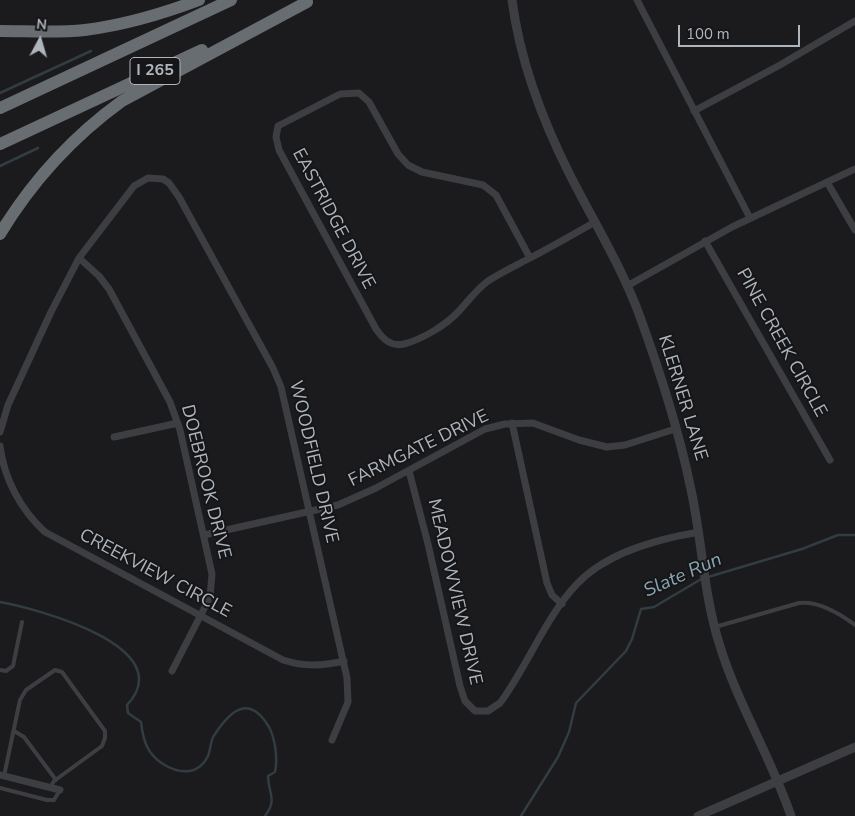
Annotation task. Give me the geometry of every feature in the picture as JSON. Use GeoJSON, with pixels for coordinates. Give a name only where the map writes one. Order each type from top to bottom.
{"type":"FeatureCollection","features":[{"type":"Feature","properties":{"kind":"highway"},"geometry":{"type":"LineString","coordinates":[[0,31],[59,32],[107,27],[155,16],[200,0]]}},
{"type":"Feature","properties":{"kind":"highway","name":"I 265"},"geometry":{"type":"LineString","coordinates":[[0,108],[231,0]]}},
{"type":"Feature","properties":{"kind":"highway"},"geometry":{"type":"LineString","coordinates":[[0,234],[28,191],[50,164],[70,143],[104,115],[122,102],[308,1]]}},
{"type":"Feature","properties":{"kind":"highway","name":"I 265"},"geometry":{"type":"LineString","coordinates":[[0,144],[308,1]]}},
{"type":"Feature","properties":{"kind":"street","name":"KLERNER LANE"},"geometry":{"type":"LineString","coordinates":[[512,0],[519,37],[540,108],[558,151],[627,286],[656,363],[691,485],[715,627],[726,666],[778,779],[791,816]]}},
{"type":"Feature","properties":{"kind":"street"},"geometry":{"type":"LineString","coordinates":[[640,1],[694,111],[750,218]]}},
{"type":"Feature","properties":{"kind":"street"},"geometry":{"type":"LineString","coordinates":[[694,111],[780,65],[855,21]]}},
{"type":"Feature","properties":{"kind":"street","name":"EASTRIDGE DRIVE"},"geometry":{"type":"LineString","coordinates":[[530,258],[496,195],[483,184],[422,172],[408,165],[398,154],[369,102],[359,93],[340,94],[278,126],[276,137],[279,150],[343,271],[385,341],[391,344],[403,344],[439,327],[453,316],[475,291],[489,280],[530,258],[595,222]]}},
{"type":"Feature","properties":{"kind":"street"},"geometry":{"type":"LineString","coordinates":[[627,286],[705,241],[855,169]]}},
{"type":"Feature","properties":{"kind":"street","name":"WOODFIELD DRIVE"},"geometry":{"type":"LineString","coordinates":[[79,258],[128,194],[141,181],[148,178],[163,179],[174,189],[273,368],[284,398],[308,512],[344,661],[348,702],[332,740]]}},
{"type":"Feature","properties":{"kind":"street"},"geometry":{"type":"LineString","coordinates":[[827,182],[855,230]]}},
{"type":"Feature","properties":{"kind":"street","name":"PINE CREEK CIRCLE"},"geometry":{"type":"LineString","coordinates":[[705,241],[830,460]]}},
{"type":"Feature","properties":{"kind":"street"},"geometry":{"type":"LineString","coordinates":[[0,432],[8,405],[79,258]]}},
{"type":"Feature","properties":{"kind":"street","name":"DOEBROOK DRIVE"},"geometry":{"type":"LineString","coordinates":[[79,258],[99,276],[109,289],[161,383],[178,423],[204,536],[213,582],[210,597],[199,615],[172,671]]}},
{"type":"Feature","properties":{"kind":"street"},"geometry":{"type":"LineString","coordinates":[[114,437],[178,423]]}},
{"type":"Feature","properties":{"kind":"street"},"geometry":{"type":"LineString","coordinates":[[512,423],[547,583],[552,595],[562,604]]}},
{"type":"Feature","properties":{"kind":"street","name":"FARMGATE DRIVE"},"geometry":{"type":"LineString","coordinates":[[204,536],[348,501],[485,429],[512,423],[533,423],[579,440],[607,447],[625,445],[675,429]]}},
{"type":"Feature","properties":{"kind":"street","name":"CREEKVIEW CIRCLE"},"geometry":{"type":"LineString","coordinates":[[0,446],[7,472],[19,501],[30,518],[45,532],[283,660],[300,665],[316,666],[344,661]]}},
{"type":"Feature","properties":{"kind":"street","name":"MEADOWVIEW DRIVE"},"geometry":{"type":"LineString","coordinates":[[408,470],[428,544],[460,686],[469,707],[482,713],[500,703],[562,604],[579,582],[601,565],[652,542],[699,532]]}},
{"type":"Feature","properties":{"kind":"street"},"geometry":{"type":"LineString","coordinates":[[698,816],[778,779],[855,747]]}},
{"type":"Feature","properties":{"kind":"street"},"geometry":{"type":"LineString","coordinates":[[2,776],[60,790]]}},
{"type":"Feature","properties":{"kind":"lane"},"geometry":{"type":"LineString","coordinates":[[715,627],[799,603],[825,607],[855,625]]}},
{"type":"Feature","properties":{"kind":"lane"},"geometry":{"type":"LineString","coordinates":[[0,670],[6,671],[13,666],[22,622]]}},
{"type":"Feature","properties":{"kind":"lane"},"geometry":{"type":"LineString","coordinates":[[2,776],[20,700],[26,690],[55,670],[62,672],[105,731],[105,738],[102,746],[56,780],[50,788]]}},
{"type":"Feature","properties":{"kind":"lane"},"geometry":{"type":"LineString","coordinates":[[14,731],[24,737],[56,780]]}},
{"type":"Feature","properties":{"kind":"lane"},"geometry":{"type":"LineString","coordinates":[[0,788],[47,800],[54,800],[60,790]]}},
{"type":"Feature","properties":{"kind":"waterway"},"geometry":{"type":"LineString","coordinates":[[0,93],[91,51]]}},
{"type":"Feature","properties":{"kind":"waterway"},"geometry":{"type":"LineString","coordinates":[[0,166],[38,148]]}},
{"type":"Feature","properties":{"kind":"waterway","name":"Slate Run"},"geometry":{"type":"LineString","coordinates":[[708,577],[802,549],[838,535],[855,535]]}},
{"type":"Feature","properties":{"kind":"waterway","name":"Slate Run"},"geometry":{"type":"LineString","coordinates":[[521,816],[558,757],[569,732],[576,703],[626,651],[632,639],[641,609],[654,607],[703,578]]}},
{"type":"Feature","properties":{"kind":"waterway","name":"Slate Run"},"geometry":{"type":"LineString","coordinates":[[0,602],[71,622],[98,634],[121,649],[135,665],[139,684],[127,705],[128,713],[141,722],[145,741],[153,756],[175,770],[188,771],[199,767],[208,756],[213,736],[227,718],[240,709],[247,708],[262,717],[273,737],[276,755],[275,772],[268,776],[272,800],[265,816]]}}]}
